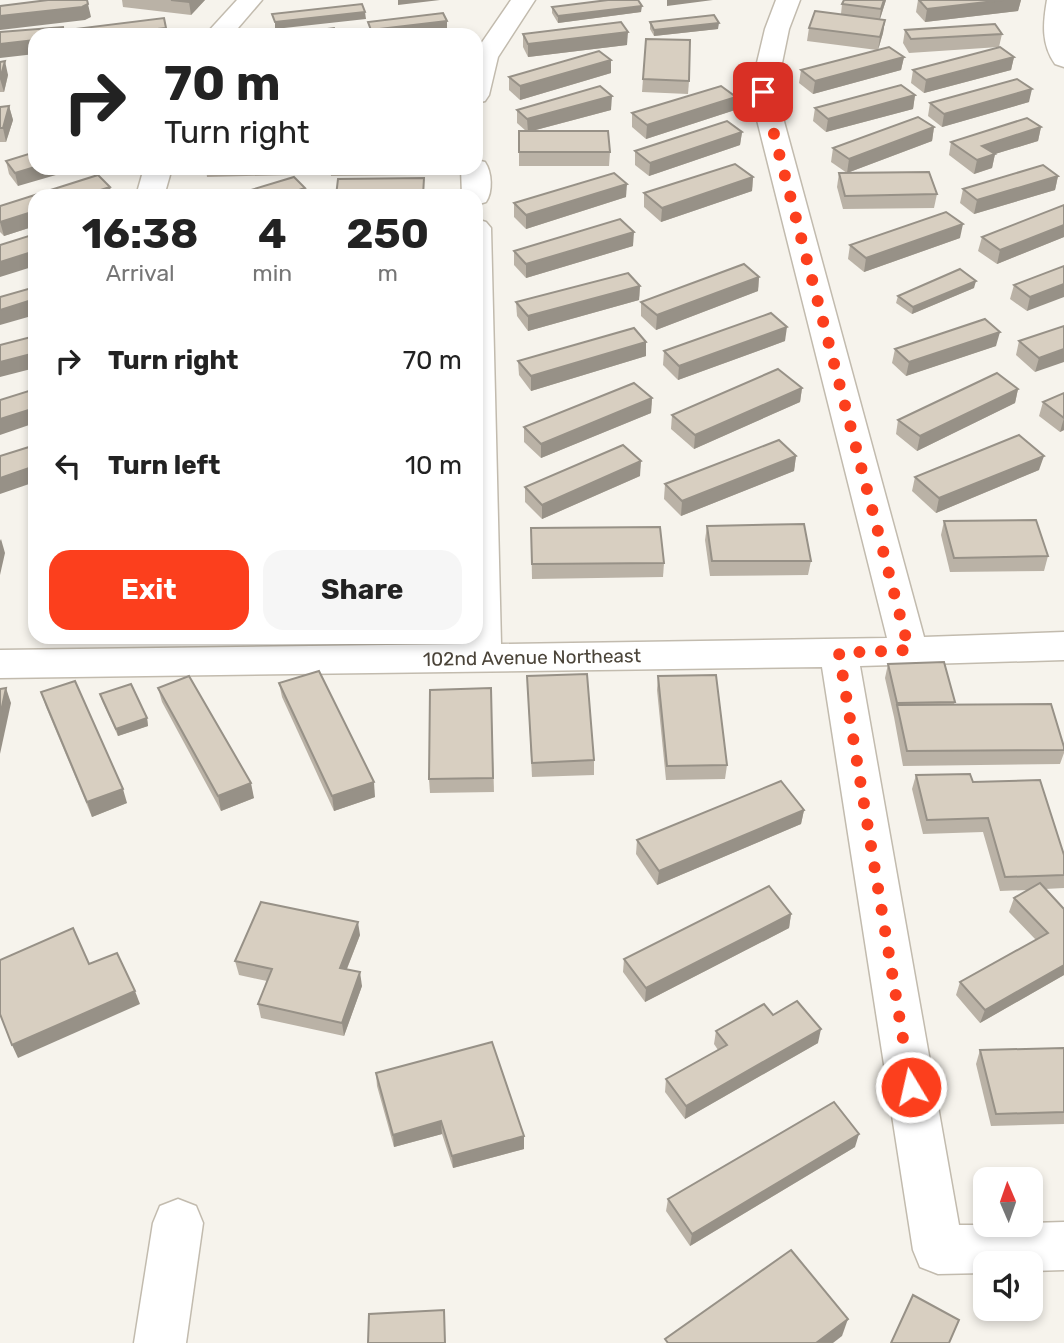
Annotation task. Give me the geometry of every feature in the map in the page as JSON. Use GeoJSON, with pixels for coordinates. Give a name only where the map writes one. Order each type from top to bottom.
{"type":"FeatureCollection","features":[{"type":"Feature","properties":{"kind":"street"},"geometry":{"type":"LineString","coordinates":[[224,28],[250,0]]}},
{"type":"Feature","properties":{"kind":"street"},"geometry":{"type":"LineString","coordinates":[[483,65],[485,57],[523,0]]}},
{"type":"Feature","properties":{"kind":"street"},"geometry":{"type":"LineString","coordinates":[[788,0],[777,29],[763,92],[909,650]]}},
{"type":"Feature","properties":{"kind":"street"},"geometry":{"type":"LineString","coordinates":[[1059,0],[1056,15],[1058,49],[1064,59]]}},
{"type":"Feature","properties":{"kind":"street"},"geometry":{"type":"LineString","coordinates":[[482,644],[482,657]]}},
{"type":"Feature","properties":{"kind":"street","name":"102nd Avenue Northeast"},"geometry":{"type":"LineString","coordinates":[[0,664],[58,650],[482,657],[839,653],[1064,646]]}},
{"type":"Feature","properties":{"kind":"street"},"geometry":{"type":"LineString","coordinates":[[839,653],[938,1250],[1064,1246]]}},
{"type":"Feature","properties":{"kind":"street"},"geometry":{"type":"LineString","coordinates":[[160,1343],[178,1223]]}},
{"type":"Feature","properties":{"kind":"building"},"geometry":{"type":"Polygon","coordinates":[[[48,0],[87,0],[88,4],[82,7],[0,16],[0,6],[48,0]]]}},
{"type":"Feature","properties":{"kind":"building"},"geometry":{"type":"Polygon","coordinates":[[[608,0],[638,0],[642,6],[558,16],[552,7],[608,0]]]}},
{"type":"Feature","properties":{"kind":"building"},"geometry":{"type":"Polygon","coordinates":[[[844,0],[884,0],[881,9],[842,4],[844,0]]]}},
{"type":"Feature","properties":{"kind":"building"},"geometry":{"type":"Polygon","coordinates":[[[919,0],[1003,0],[927,9],[919,0]]]}},
{"type":"Feature","properties":{"kind":"building"},"geometry":{"type":"Polygon","coordinates":[[[362,4],[365,12],[275,22],[272,14],[362,4]]]}},
{"type":"Feature","properties":{"kind":"building"},"geometry":{"type":"Polygon","coordinates":[[[815,11],[885,20],[880,37],[809,28],[815,11]]]}},
{"type":"Feature","properties":{"kind":"building"},"geometry":{"type":"Polygon","coordinates":[[[443,13],[447,21],[388,28],[370,28],[368,22],[443,13]]]}},
{"type":"Feature","properties":{"kind":"building"},"geometry":{"type":"Polygon","coordinates":[[[714,15],[719,23],[654,30],[650,22],[714,15]]]}},
{"type":"Feature","properties":{"kind":"building"},"geometry":{"type":"Polygon","coordinates":[[[164,18],[166,28],[83,28],[164,18]]]}},
{"type":"Feature","properties":{"kind":"building"},"geometry":{"type":"Polygon","coordinates":[[[621,22],[628,32],[528,44],[523,34],[621,22]]]}},
{"type":"Feature","properties":{"kind":"building"},"geometry":{"type":"Polygon","coordinates":[[[995,24],[1002,34],[911,39],[905,30],[995,24]]]}},
{"type":"Feature","properties":{"kind":"building"},"geometry":{"type":"Polygon","coordinates":[[[28,30],[28,41],[0,44],[0,32],[28,30]]]}},
{"type":"Feature","properties":{"kind":"building"},"geometry":{"type":"Polygon","coordinates":[[[646,39],[690,40],[689,81],[643,79],[646,39]]]}},
{"type":"Feature","properties":{"kind":"building"},"geometry":{"type":"Polygon","coordinates":[[[889,47],[904,57],[815,81],[801,70],[889,47]]]}},
{"type":"Feature","properties":{"kind":"building"},"geometry":{"type":"Polygon","coordinates":[[[1000,47],[1014,57],[926,80],[913,70],[1000,47]]]}},
{"type":"Feature","properties":{"kind":"building"},"geometry":{"type":"Polygon","coordinates":[[[599,51],[611,60],[520,86],[509,77],[599,51]]]}},
{"type":"Feature","properties":{"kind":"building"},"geometry":{"type":"Polygon","coordinates":[[[5,61],[0,79],[0,62],[5,61]]]}},
{"type":"Feature","properties":{"kind":"building"},"geometry":{"type":"Polygon","coordinates":[[[1017,79],[1032,89],[944,114],[930,103],[1017,79]]]}},
{"type":"Feature","properties":{"kind":"building"},"geometry":{"type":"Polygon","coordinates":[[[901,85],[915,95],[828,119],[815,108],[901,85]]]}},
{"type":"Feature","properties":{"kind":"building"},"geometry":{"type":"Polygon","coordinates":[[[600,86],[612,96],[527,119],[517,110],[600,86]]]}},
{"type":"Feature","properties":{"kind":"building"},"geometry":{"type":"Polygon","coordinates":[[[721,86],[736,97],[647,125],[632,113],[721,86]]]}},
{"type":"Feature","properties":{"kind":"building"},"geometry":{"type":"Polygon","coordinates":[[[9,106],[3,128],[0,128],[0,107],[9,106]]]}},
{"type":"Feature","properties":{"kind":"building"},"geometry":{"type":"Polygon","coordinates":[[[918,117],[934,127],[849,159],[833,148],[918,117]]]}},
{"type":"Feature","properties":{"kind":"building"},"geometry":{"type":"Polygon","coordinates":[[[1027,118],[1041,127],[982,146],[995,154],[977,160],[951,142],[1027,118]]]}},
{"type":"Feature","properties":{"kind":"building"},"geometry":{"type":"Polygon","coordinates":[[[727,121],[742,132],[650,163],[635,151],[727,121]]]}},
{"type":"Feature","properties":{"kind":"building"},"geometry":{"type":"Polygon","coordinates":[[[519,131],[608,131],[610,152],[519,152],[519,131]]]}},
{"type":"Feature","properties":{"kind":"building"},"geometry":{"type":"Polygon","coordinates":[[[28,154],[28,169],[15,173],[6,161],[28,154]]]}},
{"type":"Feature","properties":{"kind":"building"},"geometry":{"type":"Polygon","coordinates":[[[735,164],[753,177],[662,208],[644,193],[735,164]]]}},
{"type":"Feature","properties":{"kind":"building"},"geometry":{"type":"Polygon","coordinates":[[[1043,165],[1058,176],[977,200],[963,189],[1043,165]]]}},
{"type":"Feature","properties":{"kind":"building"},"geometry":{"type":"Polygon","coordinates":[[[929,172],[937,194],[845,196],[839,173],[929,172]]]}},
{"type":"Feature","properties":{"kind":"building"},"geometry":{"type":"Polygon","coordinates":[[[614,173],[627,184],[526,215],[514,203],[614,173]]]}},
{"type":"Feature","properties":{"kind":"building"},"geometry":{"type":"Polygon","coordinates":[[[98,175],[110,187],[104,189],[54,189],[98,175]]]}},
{"type":"Feature","properties":{"kind":"building"},"geometry":{"type":"Polygon","coordinates":[[[294,177],[305,188],[302,189],[254,189],[294,177]]]}},
{"type":"Feature","properties":{"kind":"building"},"geometry":{"type":"Polygon","coordinates":[[[424,178],[423,189],[337,189],[338,179],[424,178]]]}},
{"type":"Feature","properties":{"kind":"building"},"geometry":{"type":"Polygon","coordinates":[[[28,197],[28,213],[0,222],[0,206],[28,197]]]}},
{"type":"Feature","properties":{"kind":"building"},"geometry":{"type":"Polygon","coordinates":[[[1064,205],[1064,225],[1000,250],[982,237],[1064,205]]]}},
{"type":"Feature","properties":{"kind":"building"},"geometry":{"type":"Polygon","coordinates":[[[946,212],[963,224],[866,258],[850,245],[946,212]]]}},
{"type":"Feature","properties":{"kind":"building"},"geometry":{"type":"Polygon","coordinates":[[[620,219],[634,232],[526,264],[514,251],[620,219]]]}},
{"type":"Feature","properties":{"kind":"building"},"geometry":{"type":"Polygon","coordinates":[[[28,236],[28,253],[0,262],[0,245],[28,236]]]}},
{"type":"Feature","properties":{"kind":"building"},"geometry":{"type":"Polygon","coordinates":[[[744,264],[759,277],[657,315],[641,302],[744,264]]]}},
{"type":"Feature","properties":{"kind":"building"},"geometry":{"type":"Polygon","coordinates":[[[1064,266],[1064,284],[1030,297],[1014,285],[1064,266]]]}},
{"type":"Feature","properties":{"kind":"building"},"geometry":{"type":"Polygon","coordinates":[[[960,269],[976,281],[913,307],[898,296],[960,269]]]}},
{"type":"Feature","properties":{"kind":"building"},"geometry":{"type":"Polygon","coordinates":[[[628,273],[640,286],[528,316],[516,302],[628,273]]]}},
{"type":"Feature","properties":{"kind":"building"},"geometry":{"type":"Polygon","coordinates":[[[28,289],[28,301],[0,310],[0,297],[28,289]]]}},
{"type":"Feature","properties":{"kind":"building"},"geometry":{"type":"Polygon","coordinates":[[[771,313],[787,327],[679,366],[664,351],[771,313]]]}},
{"type":"Feature","properties":{"kind":"building"},"geometry":{"type":"Polygon","coordinates":[[[985,319],[1000,332],[909,362],[895,349],[985,319]]]}},
{"type":"Feature","properties":{"kind":"building"},"geometry":{"type":"Polygon","coordinates":[[[1064,326],[1064,349],[1039,358],[1019,341],[1064,326]]]}},
{"type":"Feature","properties":{"kind":"building"},"geometry":{"type":"Polygon","coordinates":[[[634,328],[646,342],[531,376],[518,361],[634,328]]]}},
{"type":"Feature","properties":{"kind":"building"},"geometry":{"type":"Polygon","coordinates":[[[28,338],[28,355],[0,362],[0,345],[28,338]]]}},
{"type":"Feature","properties":{"kind":"building"},"geometry":{"type":"Polygon","coordinates":[[[778,369],[802,388],[695,435],[672,415],[778,369]]]}},
{"type":"Feature","properties":{"kind":"building"},"geometry":{"type":"Polygon","coordinates":[[[997,373],[1018,389],[920,436],[898,420],[997,373]]]}},
{"type":"Feature","properties":{"kind":"building"},"geometry":{"type":"Polygon","coordinates":[[[634,383],[652,398],[541,444],[524,427],[634,383]]]}},
{"type":"Feature","properties":{"kind":"building"},"geometry":{"type":"Polygon","coordinates":[[[28,391],[28,410],[0,419],[0,400],[28,391]]]}},
{"type":"Feature","properties":{"kind":"building"},"geometry":{"type":"Polygon","coordinates":[[[1064,393],[1064,418],[1043,402],[1064,393]]]}},
{"type":"Feature","properties":{"kind":"building"},"geometry":{"type":"Polygon","coordinates":[[[1019,435],[1044,456],[939,498],[915,477],[1019,435]]]}},
{"type":"Feature","properties":{"kind":"building"},"geometry":{"type":"Polygon","coordinates":[[[779,440],[796,456],[682,501],[665,484],[779,440]]]}},
{"type":"Feature","properties":{"kind":"building"},"geometry":{"type":"Polygon","coordinates":[[[623,445],[641,461],[542,505],[525,487],[623,445]]]}},
{"type":"Feature","properties":{"kind":"building"},"geometry":{"type":"Polygon","coordinates":[[[28,447],[28,468],[0,478],[0,456],[28,447]]]}},
{"type":"Feature","properties":{"kind":"building"},"geometry":{"type":"Polygon","coordinates":[[[1036,520],[1048,556],[954,558],[944,521],[1036,520]]]}},
{"type":"Feature","properties":{"kind":"building"},"geometry":{"type":"Polygon","coordinates":[[[804,524],[811,561],[712,561],[707,526],[804,524]]]}},
{"type":"Feature","properties":{"kind":"building"},"geometry":{"type":"Polygon","coordinates":[[[660,527],[664,563],[532,564],[531,528],[660,527]]]}},
{"type":"Feature","properties":{"kind":"building"},"geometry":{"type":"Polygon","coordinates":[[[944,662],[955,702],[897,703],[888,664],[944,662]]]}},
{"type":"Feature","properties":{"kind":"building"},"geometry":{"type":"Polygon","coordinates":[[[319,671],[374,782],[332,796],[279,683],[319,671]]]}},
{"type":"Feature","properties":{"kind":"building"},"geometry":{"type":"Polygon","coordinates":[[[587,674],[594,760],[532,763],[527,676],[587,674]]]}},
{"type":"Feature","properties":{"kind":"building"},"geometry":{"type":"Polygon","coordinates":[[[716,675],[727,765],[667,766],[658,676],[716,675]]]}},
{"type":"Feature","properties":{"kind":"building"},"geometry":{"type":"Polygon","coordinates":[[[189,676],[251,783],[218,796],[158,688],[189,676]]]}},
{"type":"Feature","properties":{"kind":"building"},"geometry":{"type":"Polygon","coordinates":[[[75,681],[123,789],[87,802],[41,692],[75,681]]]}},
{"type":"Feature","properties":{"kind":"building"},"geometry":{"type":"Polygon","coordinates":[[[131,684],[147,718],[116,729],[100,694],[131,684]]]}},
{"type":"Feature","properties":{"kind":"building"},"geometry":{"type":"Polygon","coordinates":[[[6,688],[0,716],[0,689],[6,688]]]}},
{"type":"Feature","properties":{"kind":"building"},"geometry":{"type":"Polygon","coordinates":[[[491,688],[493,778],[429,779],[430,690],[491,688]]]}},
{"type":"Feature","properties":{"kind":"building"},"geometry":{"type":"Polygon","coordinates":[[[1051,704],[1064,750],[907,751],[897,705],[1051,704]]]}},
{"type":"Feature","properties":{"kind":"building"},"geometry":{"type":"Polygon","coordinates":[[[970,774],[973,782],[1040,780],[1064,855],[1064,875],[1005,877],[988,818],[927,820],[916,775],[970,774]]]}},
{"type":"Feature","properties":{"kind":"building"},"geometry":{"type":"Polygon","coordinates":[[[781,781],[804,810],[659,871],[637,840],[781,781]]]}},
{"type":"Feature","properties":{"kind":"building"},"geometry":{"type":"Polygon","coordinates":[[[1040,883],[1064,909],[1064,965],[985,1010],[960,982],[1048,933],[1014,898],[1040,883]]]}},
{"type":"Feature","properties":{"kind":"building"},"geometry":{"type":"Polygon","coordinates":[[[769,886],[791,914],[646,988],[624,959],[769,886]]]}},
{"type":"Feature","properties":{"kind":"building"},"geometry":{"type":"Polygon","coordinates":[[[261,902],[358,922],[340,968],[360,972],[342,1023],[258,1004],[272,969],[235,961],[261,902]]]}},
{"type":"Feature","properties":{"kind":"building"},"geometry":{"type":"Polygon","coordinates":[[[73,928],[89,964],[117,953],[135,991],[12,1045],[0,1014],[0,960],[73,928]]]}},
{"type":"Feature","properties":{"kind":"building"},"geometry":{"type":"Polygon","coordinates":[[[797,1001],[821,1029],[686,1106],[666,1079],[727,1045],[716,1031],[764,1004],[773,1015],[797,1001]]]}},
{"type":"Feature","properties":{"kind":"building"},"geometry":{"type":"Polygon","coordinates":[[[492,1042],[524,1136],[452,1156],[441,1121],[393,1135],[376,1073],[492,1042]]]}},
{"type":"Feature","properties":{"kind":"building"},"geometry":{"type":"Polygon","coordinates":[[[1064,1048],[1064,1112],[996,1114],[980,1050],[1064,1048]]]}},
{"type":"Feature","properties":{"kind":"building"},"geometry":{"type":"Polygon","coordinates":[[[834,1102],[859,1134],[692,1234],[668,1199],[834,1102]]]}},
{"type":"Feature","properties":{"kind":"building"},"geometry":{"type":"Polygon","coordinates":[[[791,1250],[848,1319],[816,1343],[668,1343],[665,1339],[791,1250]]]}},
{"type":"Feature","properties":{"kind":"building"},"geometry":{"type":"Polygon","coordinates":[[[913,1295],[959,1320],[949,1343],[891,1343],[913,1295]]]}},
{"type":"Feature","properties":{"kind":"building"},"geometry":{"type":"Polygon","coordinates":[[[444,1310],[445,1343],[368,1343],[369,1314],[444,1310]]]}},
{"type":"Feature","properties":{"kind":"route"},"geometry":{"type":"LineString","coordinates":[[763,92],[909,650],[839,653],[911,1087]]}}]}
